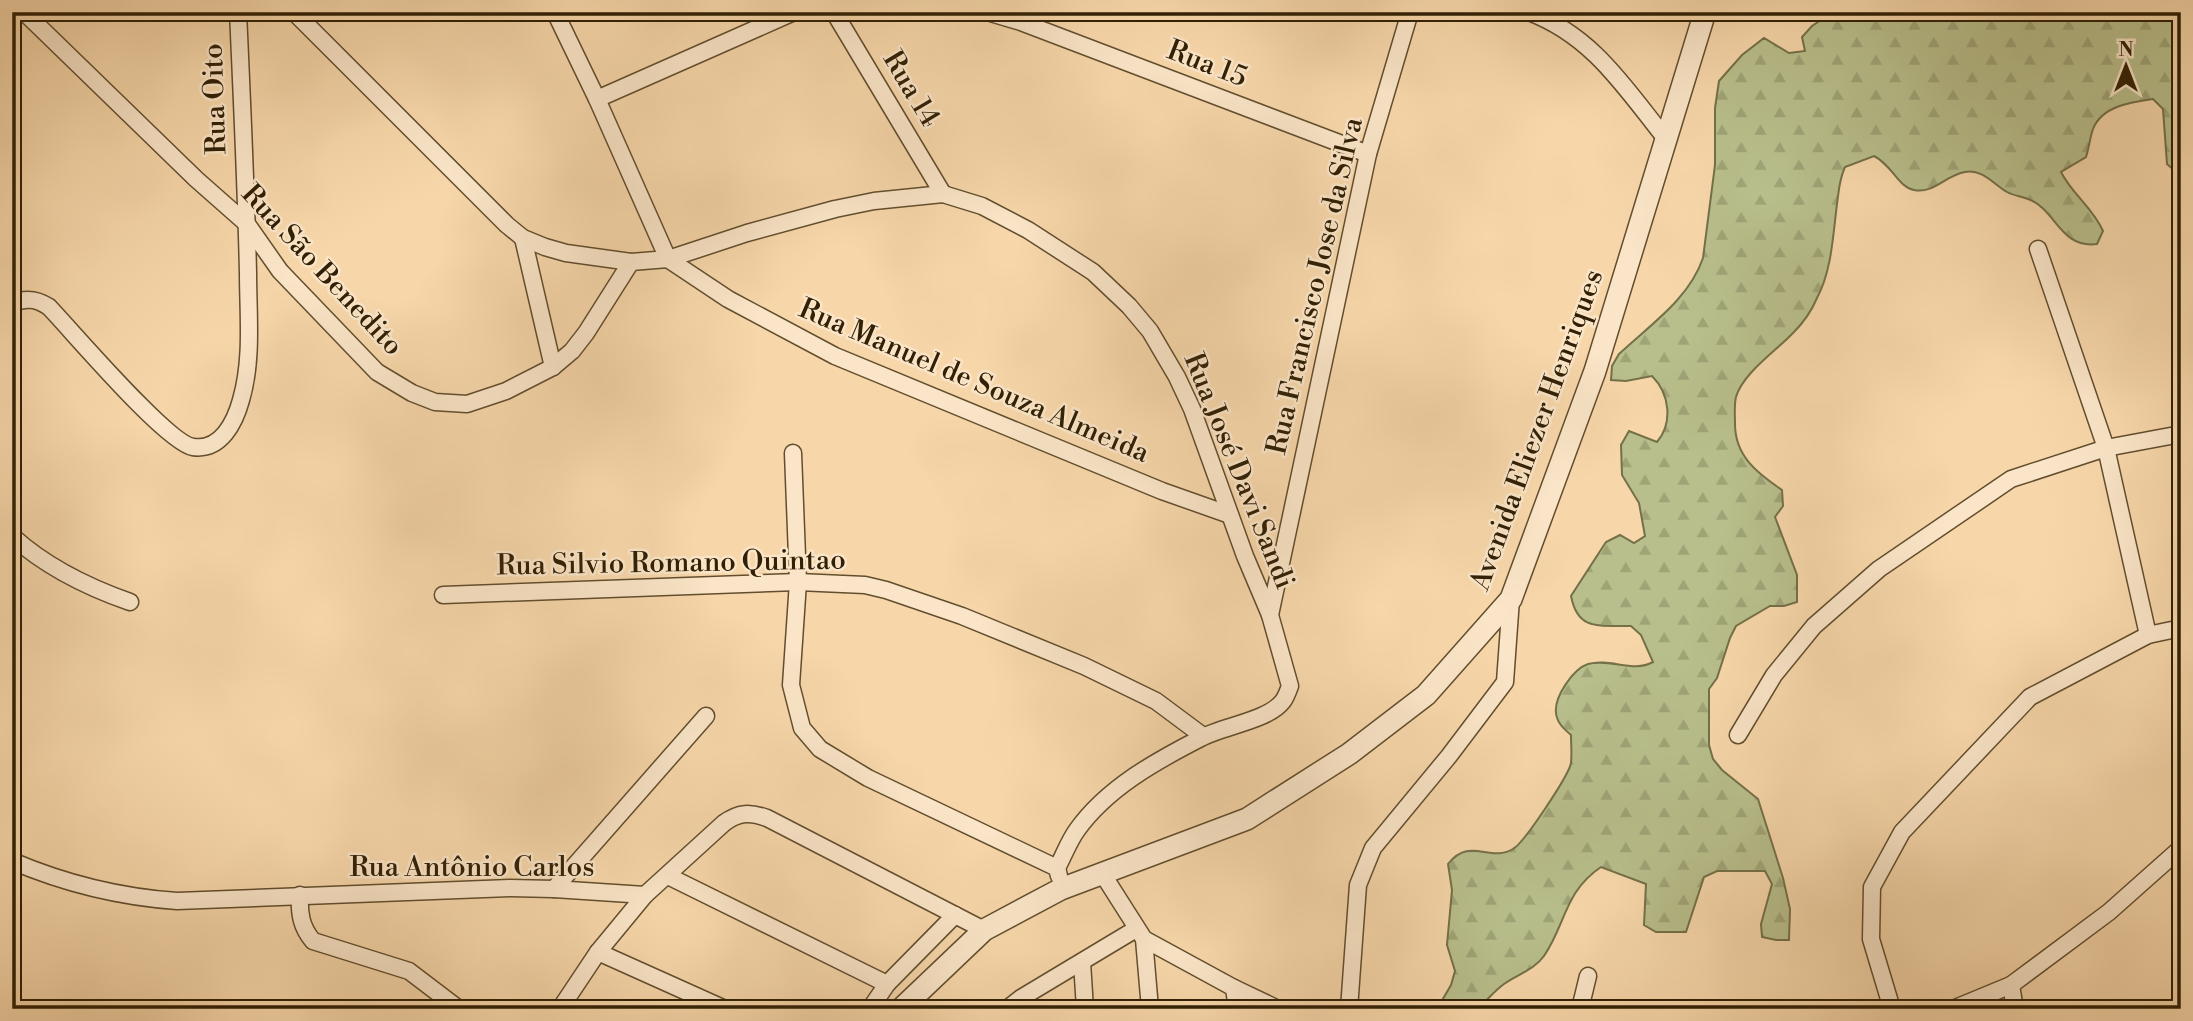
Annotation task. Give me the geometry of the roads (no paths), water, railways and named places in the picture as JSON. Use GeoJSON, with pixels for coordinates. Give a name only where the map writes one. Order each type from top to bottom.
{"type":"FeatureCollection","features":[{"type":"Feature","properties":{"kind":"street","name":"Rua São Benedito"},"geometry":{"type":"LineString","coordinates":[[24,12],[247,225],[280,271],[377,372],[412,393],[435,402],[467,404],[506,391],[553,367],[572,351],[586,333],[631,262]]}},
{"type":"Feature","properties":{"kind":"street","name":"Rua Oito"},"geometry":{"type":"LineString","coordinates":[[12,304],[29,299],[39,300],[50,307],[144,410],[181,443],[203,447],[217,442],[227,432],[242,398],[249,349],[238,12]]}},
{"type":"Feature","properties":{"kind":"street"},"geometry":{"type":"LineString","coordinates":[[295,12],[523,238],[553,367]]}},
{"type":"Feature","properties":{"kind":"street"},"geometry":{"type":"LineString","coordinates":[[555,12],[668,259]]}},
{"type":"Feature","properties":{"kind":"street"},"geometry":{"type":"LineString","coordinates":[[597,99],[794,12]]}},
{"type":"Feature","properties":{"kind":"street","name":"Rua 14"},"geometry":{"type":"LineString","coordinates":[[834,12],[943,194]]}},
{"type":"Feature","properties":{"kind":"street","name":"Rua 15"},"geometry":{"type":"LineString","coordinates":[[987,12],[1021,22],[1368,154]]}},
{"type":"Feature","properties":{"kind":"street","name":"Rua Francisco Jose da Silva"},"geometry":{"type":"LineString","coordinates":[[1270,615],[1368,154],[1410,12]]}},
{"type":"Feature","properties":{"kind":"street"},"geometry":{"type":"LineString","coordinates":[[1529,12],[1550,20],[1600,56],[1666,139]]}},
{"type":"Feature","properties":{"kind":"street","name":"Avenida Eliezer Henriques"},"geometry":{"type":"LineString","coordinates":[[901,1009],[984,930],[1061,889],[1247,819],[1349,754],[1426,695],[1511,599],[1595,371],[1705,12]]}},
{"type":"Feature","properties":{"kind":"street","name":"Rua José Davi Sandi"},"geometry":{"type":"LineString","coordinates":[[523,238],[566,253],[631,262],[668,259],[747,233],[835,209],[874,201],[943,194],[982,206],[1028,230],[1093,272],[1129,306],[1150,331],[1187,398],[1270,615],[1290,686],[1282,703],[1262,715],[1203,736]]}},
{"type":"Feature","properties":{"kind":"street"},"geometry":{"type":"LineString","coordinates":[[2038,249],[2106,449],[2148,635]]}},
{"type":"Feature","properties":{"kind":"street","name":"Rua Manuel de Souza Almeida"},"geometry":{"type":"LineString","coordinates":[[668,259],[728,299],[835,356],[1161,491],[1230,515]]}},
{"type":"Feature","properties":{"kind":"street"},"geometry":{"type":"LineString","coordinates":[[1738,735],[1774,675],[1814,626],[1879,569],[2011,479],[2106,449],[2181,434]]}},
{"type":"Feature","properties":{"kind":"street"},"geometry":{"type":"LineString","coordinates":[[793,453],[798,582],[791,685],[802,727],[820,749],[868,778],[1057,868]]}},
{"type":"Feature","properties":{"kind":"street"},"geometry":{"type":"LineString","coordinates":[[12,536],[29,552],[75,580],[130,603]]}},
{"type":"Feature","properties":{"kind":"street","name":"Rua Silvio Romano Quintao"},"geometry":{"type":"LineString","coordinates":[[443,595],[798,582],[865,585],[962,616],[1084,666],[1156,701],[1203,736]]}},
{"type":"Feature","properties":{"kind":"street"},"geometry":{"type":"LineString","coordinates":[[1349,1009],[1358,885],[1373,848],[1449,756],[1505,682],[1511,599]]}},
{"type":"Feature","properties":{"kind":"street"},"geometry":{"type":"LineString","coordinates":[[1892,1009],[1871,939],[1872,887],[1902,832],[2030,697],[2148,635],[2181,628]]}},
{"type":"Feature","properties":{"kind":"street"},"geometry":{"type":"LineString","coordinates":[[554,888],[706,716]]}},
{"type":"Feature","properties":{"kind":"street"},"geometry":{"type":"LineString","coordinates":[[1061,889],[1057,868],[1076,832],[1105,799],[1139,772],[1203,736]]}},
{"type":"Feature","properties":{"kind":"street"},"geometry":{"type":"LineString","coordinates":[[560,1009],[598,952],[645,895],[724,823],[734,816],[746,813],[766,818],[984,930]]}},
{"type":"Feature","properties":{"kind":"street"},"geometry":{"type":"LineString","coordinates":[[1953,1009],[2011,985],[2109,912],[2181,848]]}},
{"type":"Feature","properties":{"kind":"street","name":"Rua Antônio Carlos"},"geometry":{"type":"LineString","coordinates":[[12,861],[72,884],[138,899],[177,901],[554,888],[645,895]]}},
{"type":"Feature","properties":{"kind":"street"},"geometry":{"type":"LineString","coordinates":[[1102,873],[1140,934],[1150,1009]]}},
{"type":"Feature","properties":{"kind":"street"},"geometry":{"type":"LineString","coordinates":[[667,876],[887,984]]}},
{"type":"Feature","properties":{"kind":"street"},"geometry":{"type":"LineString","coordinates":[[300,895],[301,921],[305,932],[313,941],[409,971],[459,1009]]}},
{"type":"Feature","properties":{"kind":"street"},"geometry":{"type":"LineString","coordinates":[[870,1009],[887,984],[955,915]]}},
{"type":"Feature","properties":{"kind":"street"},"geometry":{"type":"LineString","coordinates":[[1007,1009],[1082,962],[1140,934]]}},
{"type":"Feature","properties":{"kind":"street"},"geometry":{"type":"LineString","coordinates":[[1140,934],[1234,988],[1278,1009]]}},
{"type":"Feature","properties":{"kind":"street"},"geometry":{"type":"LineString","coordinates":[[598,952],[725,1009]]}},
{"type":"Feature","properties":{"kind":"street"},"geometry":{"type":"LineString","coordinates":[[1082,962],[1085,1009]]}},
{"type":"Feature","properties":{"kind":"street"},"geometry":{"type":"LineString","coordinates":[[1580,1009],[1588,976]]}},
{"type":"Feature","properties":{"kind":"street"},"geometry":{"type":"LineString","coordinates":[[2011,985],[2015,1009]]}},
{"type":"Feature","properties":{"kind":"street"},"geometry":{"type":"LineString","coordinates":[[1234,988],[1237,1009]]}}]}
